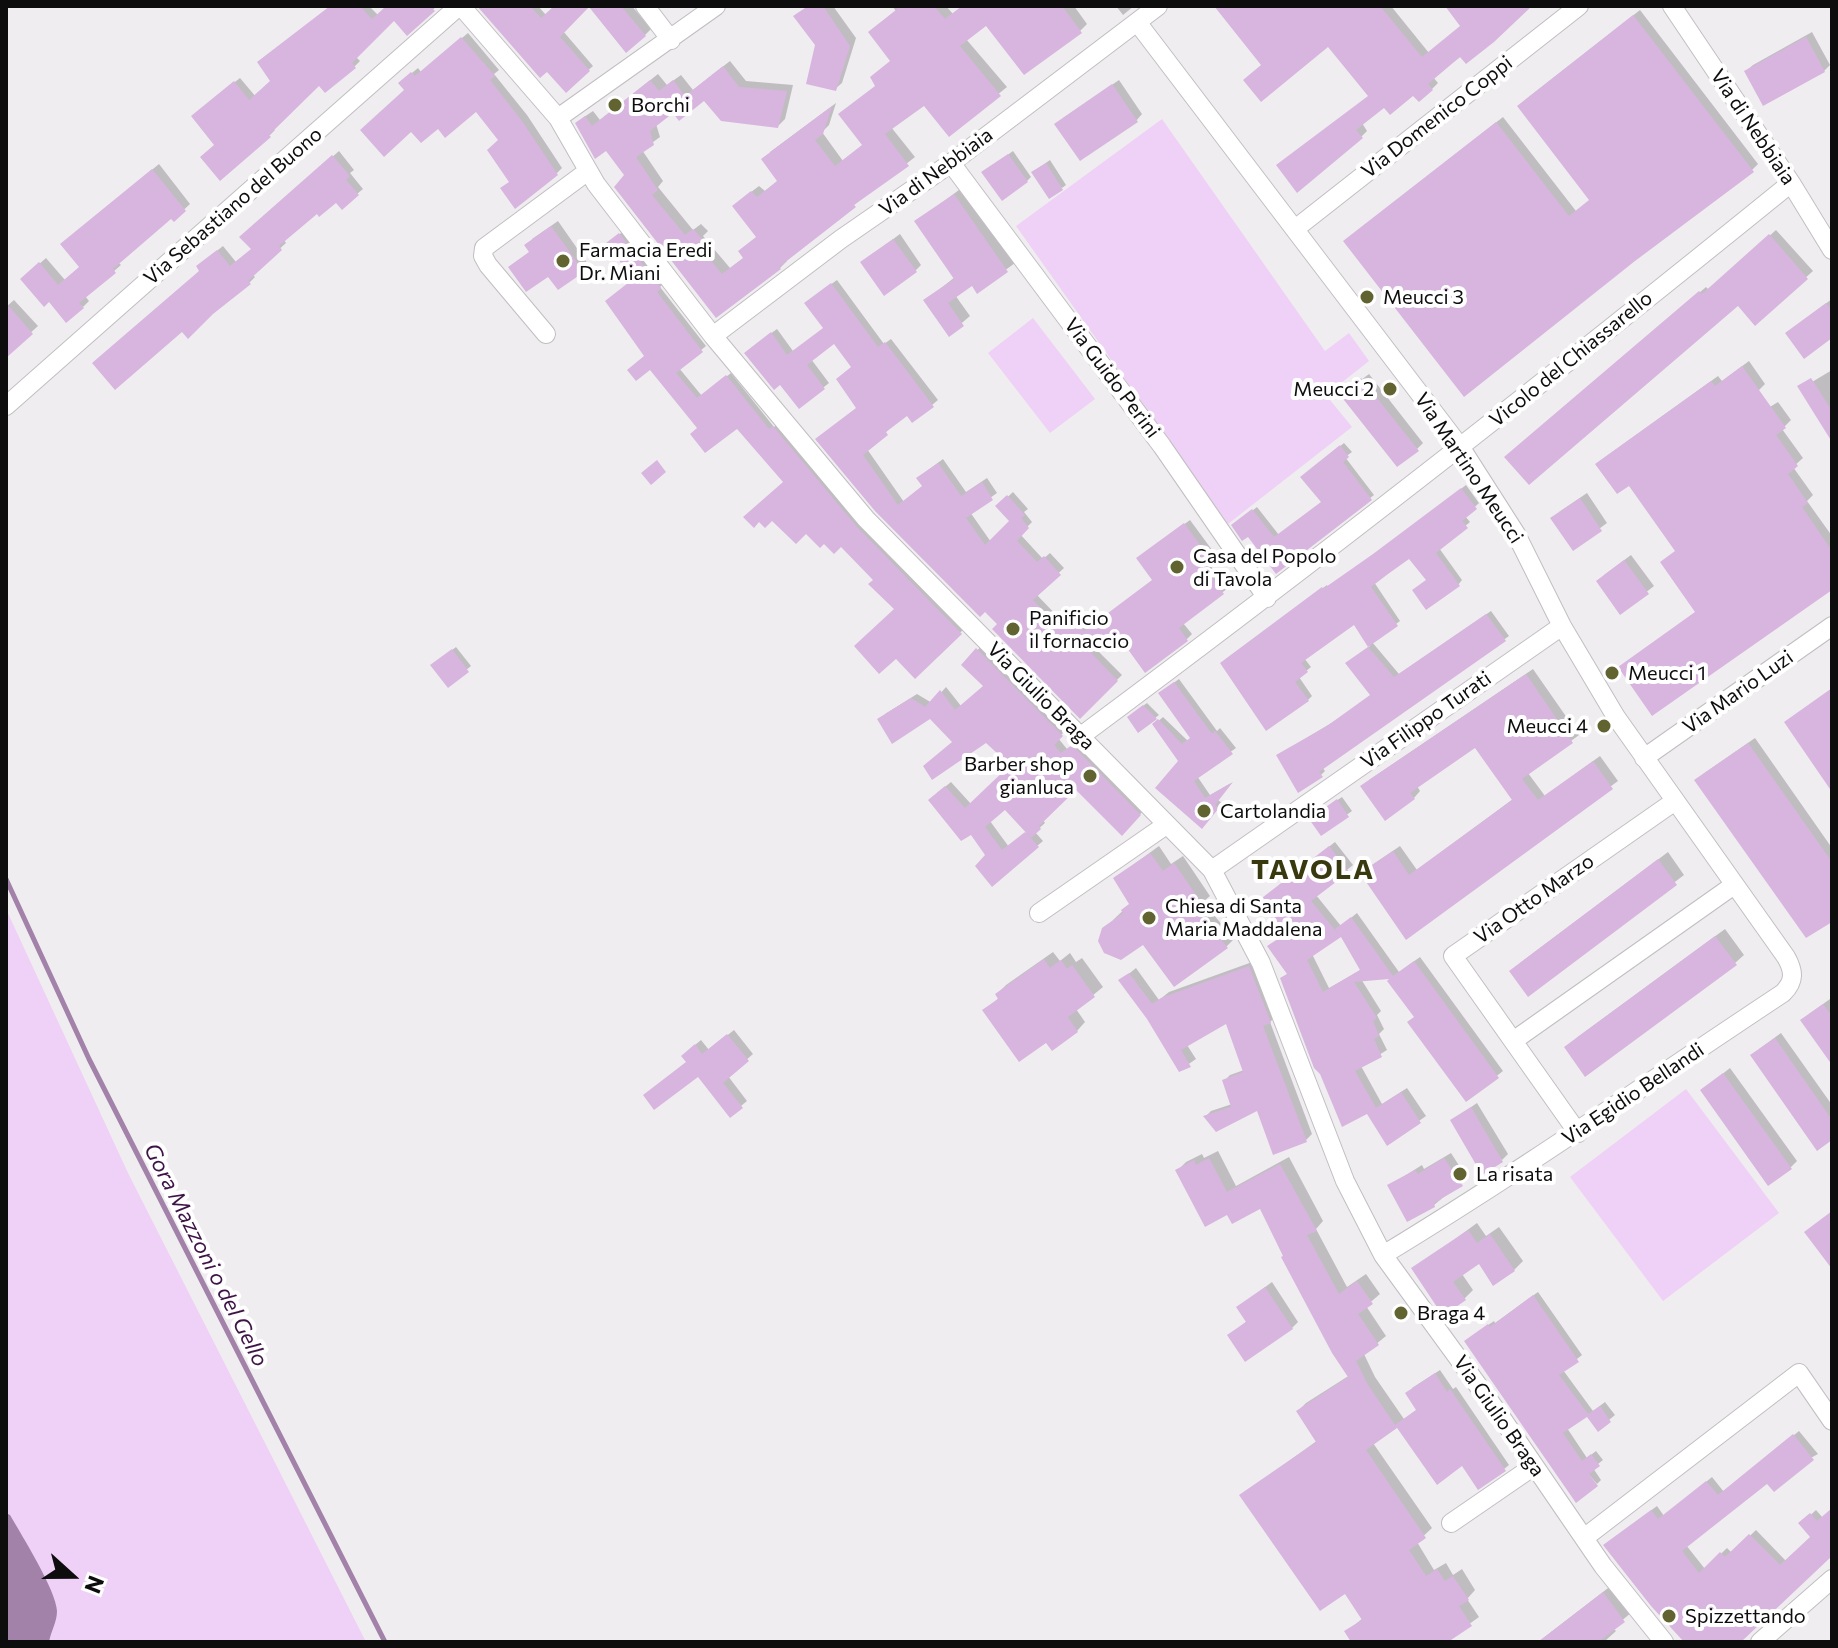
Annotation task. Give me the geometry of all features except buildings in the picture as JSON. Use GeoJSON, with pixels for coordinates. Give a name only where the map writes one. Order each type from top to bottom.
{"type":"FeatureCollection","features":[{"type":"Feature","properties":{"kind":"street","name":"Via Giulio Braga"},"geometry":{"type":"LineString","coordinates":[[460,6],[558,118],[588,171],[713,336],[866,519],[1212,870],[1261,963],[1345,1181],[1383,1255],[1584,1538],[1664,1642]]}},
{"type":"Feature","properties":{"kind":"street","name":"Via Sebastiano del Buono"},"geometry":{"type":"LineString","coordinates":[[6,406],[460,6]]}},
{"type":"Feature","properties":{"kind":"street"},"geometry":{"type":"LineString","coordinates":[[645,6],[671,40]]}},
{"type":"Feature","properties":{"kind":"street"},"geometry":{"type":"LineString","coordinates":[[558,118],[716,6]]}},
{"type":"Feature","properties":{"kind":"street","name":"Via di Nebbiaia"},"geometry":{"type":"LineString","coordinates":[[713,336],[841,239],[951,163],[1158,6]]}},
{"type":"Feature","properties":{"kind":"street","name":"Via Domenico Coppi"},"geometry":{"type":"LineString","coordinates":[[1295,229],[1579,6]]}},
{"type":"Feature","properties":{"kind":"street","name":"Via di Nebbiaia"},"geometry":{"type":"LineString","coordinates":[[1672,6],[1791,183],[1832,250]]}},
{"type":"Feature","properties":{"kind":"street","name":"Via Martino Meucci"},"geometry":{"type":"LineString","coordinates":[[1137,22],[1461,448],[1516,534],[1562,626],[1616,717],[1786,957],[1793,976]]}},
{"type":"Feature","properties":{"kind":"street","name":"Via Guido Perini"},"geometry":{"type":"LineString","coordinates":[[951,163],[1162,446],[1267,598]]}},
{"type":"Feature","properties":{"kind":"street"},"geometry":{"type":"LineString","coordinates":[[546,334],[488,265],[483,256],[484,248],[588,171]]}},
{"type":"Feature","properties":{"kind":"street","name":"Vicolo del Chiassarello"},"geometry":{"type":"LineString","coordinates":[[1081,736],[1461,448],[1791,183]]}},
{"type":"Feature","properties":{"kind":"street","name":"Via Filippo Turati"},"geometry":{"type":"LineString","coordinates":[[1212,870],[1562,626]]}},
{"type":"Feature","properties":{"kind":"street","name":"Via Mario Luzi"},"geometry":{"type":"LineString","coordinates":[[1644,758],[1832,626]]}},
{"type":"Feature","properties":{"kind":"street","name":"Via Otto Marzo"},"geometry":{"type":"LineString","coordinates":[[1578,1133],[1453,956],[1675,801]]}},
{"type":"Feature","properties":{"kind":"street"},"geometry":{"type":"LineString","coordinates":[[1039,913],[1166,825]]}},
{"type":"Feature","properties":{"kind":"street"},"geometry":{"type":"LineString","coordinates":[[1513,1041],[1734,885]]}},
{"type":"Feature","properties":{"kind":"street","name":"Via Egidio Bellandi"},"geometry":{"type":"LineString","coordinates":[[1383,1255],[1578,1133],[1783,993],[1793,976]]}},
{"type":"Feature","properties":{"kind":"street"},"geometry":{"type":"LineString","coordinates":[[1584,1538],[1799,1373],[1832,1421]]}},
{"type":"Feature","properties":{"kind":"street"},"geometry":{"type":"LineString","coordinates":[[1451,1523],[1534,1466]]}},
{"type":"Feature","properties":{"kind":"street"},"geometry":{"type":"LineString","coordinates":[[1760,1642],[1832,1579]]}},
{"type":"Feature","properties":{"kind":"shaded area"},"geometry":{"type":"Polygon","coordinates":[[[1162,119],[1325,351],[1349,333],[1369,361],[1326,395],[1352,427],[1228,524],[1016,226],[1162,119]]]}},
{"type":"Feature","properties":{"kind":"shaded area"},"geometry":{"type":"Polygon","coordinates":[[[1033,318],[1095,399],[1050,433],[988,353],[1033,318]]]}},
{"type":"Feature","properties":{"kind":"shaded area"},"geometry":{"type":"Polygon","coordinates":[[[6,909],[128,1173],[366,1642],[6,1642],[6,909]]]}},
{"type":"Feature","properties":{"kind":"shaded area"},"geometry":{"type":"Polygon","coordinates":[[[1686,1089],[1779,1213],[1663,1301],[1570,1177],[1686,1089]]]}},
{"type":"Feature","properties":{"kind":"shaded area"},"geometry":{"type":"Polygon","coordinates":[[[6,1513],[38,1563],[55,1602],[57,1615],[49,1642],[6,1642],[6,1513]]]}},
{"type":"Feature","properties":{"kind":"waterway","name":"Gora Mazzoni o del Gello"},"geometry":{"type":"LineString","coordinates":[[6,879],[89,1059],[385,1642]]}},
{"type":"Feature","properties":{"kind":"place","name":"Borchi"},"geometry":{"type":"Point","coordinates":[615,105]}},
{"type":"Feature","properties":{"kind":"place","name":"Farmacia Eredi Dr. Miani"},"geometry":{"type":"Point","coordinates":[563,261]}},
{"type":"Feature","properties":{"kind":"place","name":"Meucci 3"},"geometry":{"type":"Point","coordinates":[1367,297]}},
{"type":"Feature","properties":{"kind":"place","name":"Meucci 2"},"geometry":{"type":"Point","coordinates":[1390,389]}},
{"type":"Feature","properties":{"kind":"place","name":"Casa del Popolo di Tavola"},"geometry":{"type":"Point","coordinates":[1177,567]}},
{"type":"Feature","properties":{"kind":"place","name":"Panificio il fornaccio"},"geometry":{"type":"Point","coordinates":[1013,629]}},
{"type":"Feature","properties":{"kind":"place","name":"Meucci 1"},"geometry":{"type":"Point","coordinates":[1612,673]}},
{"type":"Feature","properties":{"kind":"place","name":"Meucci 4"},"geometry":{"type":"Point","coordinates":[1604,726]}},
{"type":"Feature","properties":{"kind":"place","name":"Barber shop gianluca"},"geometry":{"type":"Point","coordinates":[1090,776]}},
{"type":"Feature","properties":{"kind":"place","name":"Cartolandia"},"geometry":{"type":"Point","coordinates":[1204,811]}},
{"type":"Feature","properties":{"kind":"place","name":"Chiesa di Santa Maria Maddalena"},"geometry":{"type":"Point","coordinates":[1149,918]}},
{"type":"Feature","properties":{"kind":"place","name":"La risata"},"geometry":{"type":"Point","coordinates":[1460,1174]}},
{"type":"Feature","properties":{"kind":"place","name":"Braga 4"},"geometry":{"type":"Point","coordinates":[1401,1313]}},
{"type":"Feature","properties":{"kind":"place","name":"Spizzettando"},"geometry":{"type":"Point","coordinates":[1669,1616]}},
{"type":"Feature","properties":{"kind":"district","name":"TAVOLA"},"geometry":{"type":"Point","coordinates":[1313,870]}}]}
